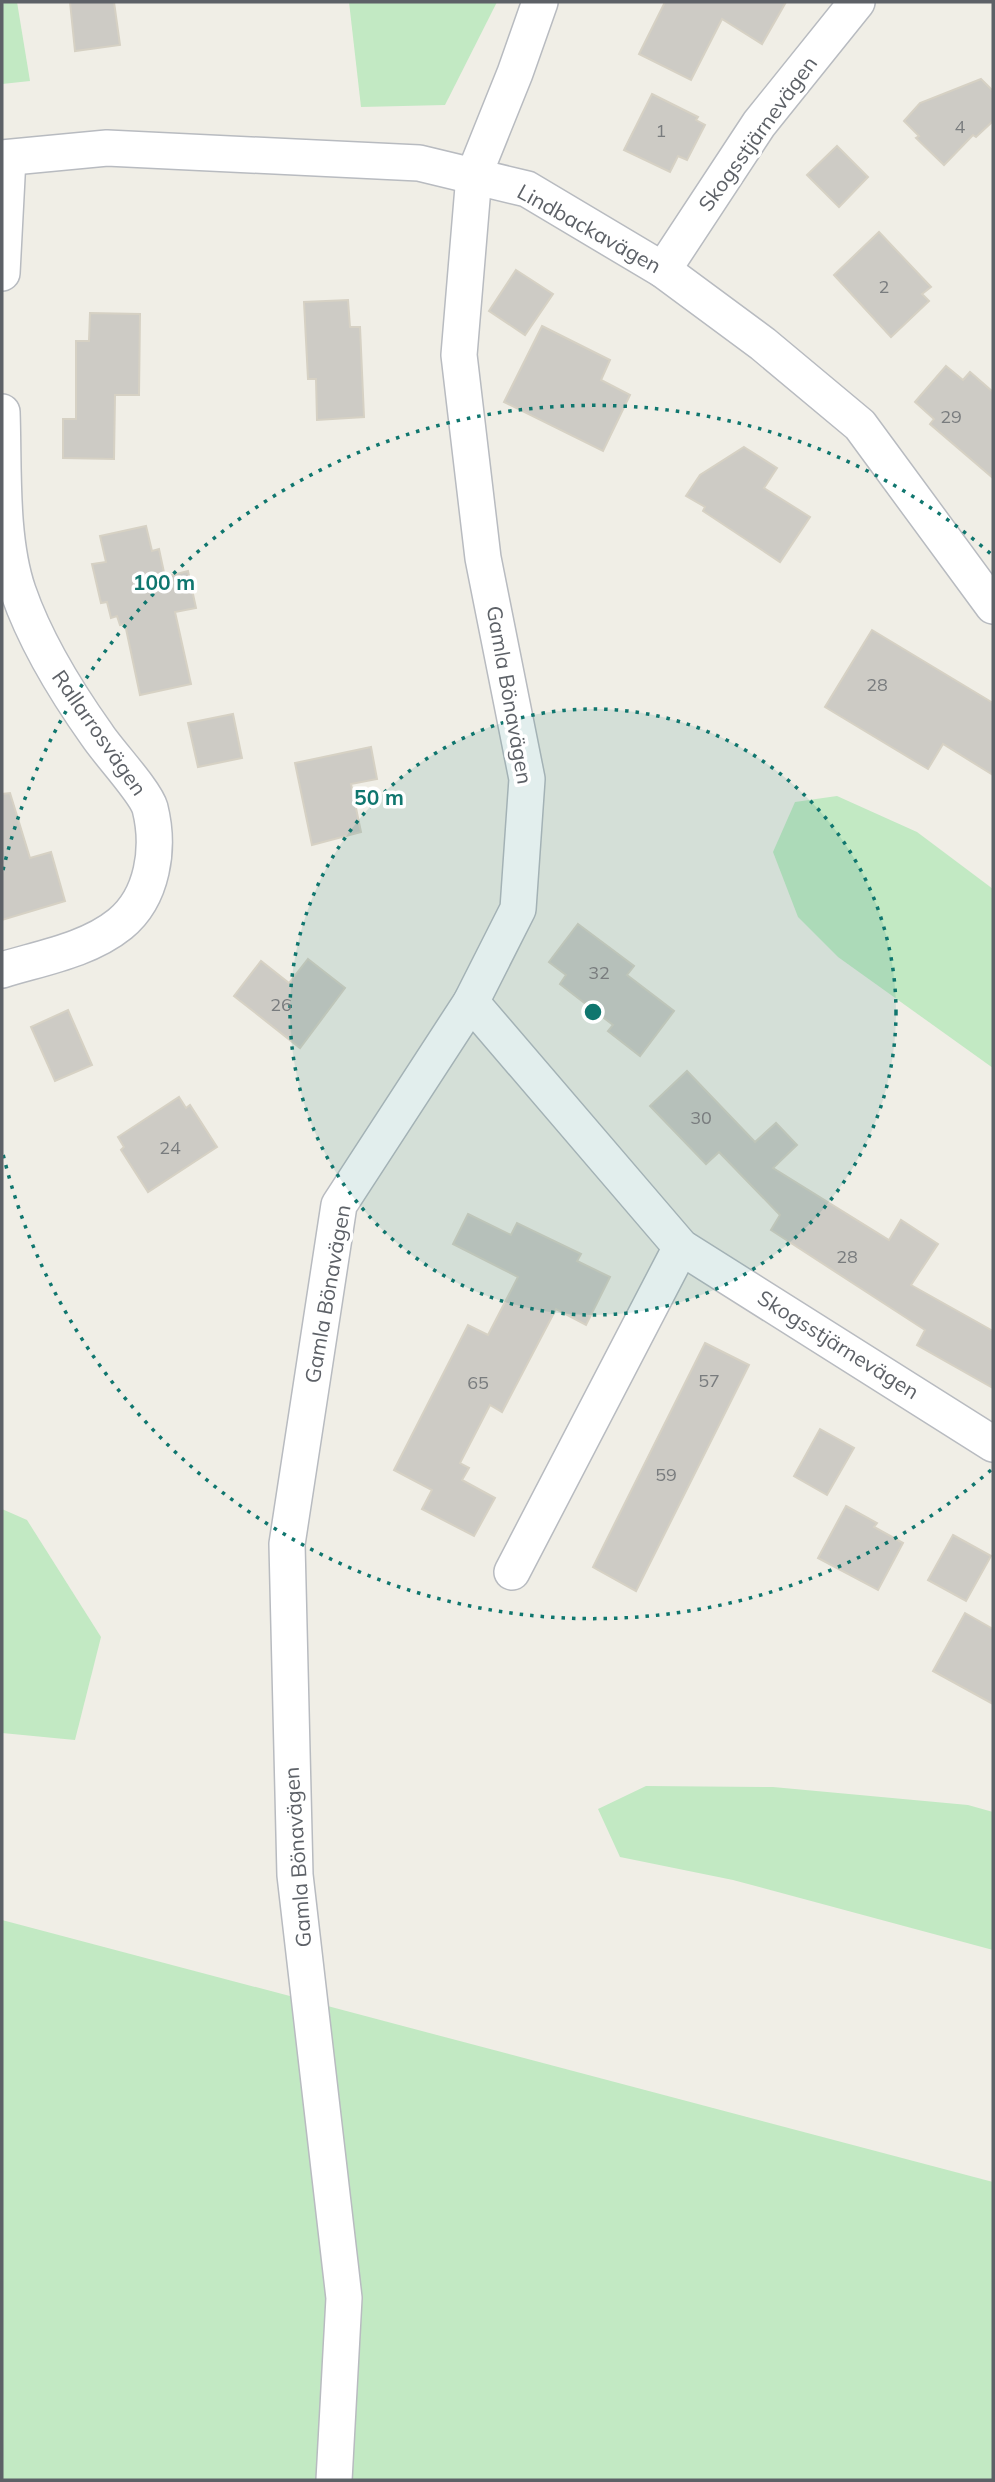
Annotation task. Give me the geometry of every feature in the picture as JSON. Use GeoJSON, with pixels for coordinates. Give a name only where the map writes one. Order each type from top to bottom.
{"type":"FeatureCollection","features":[{"type":"Feature","properties":{"kind":"street","name":"Gamla Bönavägen"},"geometry":{"type":"LineString","coordinates":[[334,2480],[344,2298],[295,1875],[287,1544],[339,1205],[471,1002],[518,909],[527,779],[483,558],[459,355],[474,175],[540,2]]}},
{"type":"Feature","properties":{"kind":"street","name":"Skogsstjärnevägen"},"geometry":{"type":"LineString","coordinates":[[663,270],[759,124],[857,2]]}},
{"type":"Feature","properties":{"kind":"street","name":"Lindbackavägen"},"geometry":{"type":"LineString","coordinates":[[5,158],[107,148],[419,163],[527,189],[663,270],[763,344],[860,425],[993,607]]}},
{"type":"Feature","properties":{"kind":"street"},"geometry":{"type":"LineString","coordinates":[[2,273],[5,158]]}},
{"type":"Feature","properties":{"kind":"street","name":"Rallarrosvägen"},"geometry":{"type":"LineString","coordinates":[[2,412],[6,523],[17,589],[47,658],[96,734],[149,805],[155,855],[142,902],[119,925],[77,948],[2,970]]}},
{"type":"Feature","properties":{"kind":"street","name":"Skogsstjärnevägen"},"geometry":{"type":"LineString","coordinates":[[471,1002],[681,1247],[993,1444]]}},
{"type":"Feature","properties":{"kind":"street"},"geometry":{"type":"LineString","coordinates":[[512,1572],[681,1247]]}},
{"type":"Feature","properties":{"kind":"green space"},"geometry":{"type":"Polygon","coordinates":[[[2,2],[17,2],[30,81],[2,84],[2,2]]]}},
{"type":"Feature","properties":{"kind":"green space"},"geometry":{"type":"Polygon","coordinates":[[[349,2],[497,2],[445,105],[361,107],[349,2]]]}},
{"type":"Feature","properties":{"kind":"green space"},"geometry":{"type":"Polygon","coordinates":[[[837,796],[917,832],[993,889],[993,1068],[838,957],[798,917],[773,852],[795,802],[837,796]]]}},
{"type":"Feature","properties":{"kind":"green space"},"geometry":{"type":"Polygon","coordinates":[[[2,1509],[27,1520],[101,1637],[75,1740],[2,1733],[2,1509]]]}},
{"type":"Feature","properties":{"kind":"green space"},"geometry":{"type":"Polygon","coordinates":[[[646,1786],[773,1787],[968,1805],[993,1812],[993,1950],[733,1880],[620,1857],[598,1809],[646,1786]]]}},
{"type":"Feature","properties":{"kind":"green space"},"geometry":{"type":"Polygon","coordinates":[[[2,1920],[993,2182],[993,2480],[2,2480],[2,1920]]]}},
{"type":"Feature","properties":{"kind":"building"},"geometry":{"type":"Polygon","coordinates":[[[70,2],[114,2],[120,45],[75,51],[70,2]]]}},
{"type":"Feature","properties":{"kind":"building"},"geometry":{"type":"Polygon","coordinates":[[[665,2],[786,2],[762,44],[722,19],[691,80],[639,54],[665,2]]]}},
{"type":"Feature","properties":{"kind":"building"},"geometry":{"type":"Polygon","coordinates":[[[981,79],[993,91],[993,121],[976,137],[973,135],[944,165],[916,138],[919,136],[904,121],[920,103],[981,79]]]}},
{"type":"Feature","properties":{"kind":"building"},"geometry":{"type":"Polygon","coordinates":[[[652,94],[698,117],[696,120],[705,125],[687,160],[678,156],[670,172],[624,150],[652,94]]]}},
{"type":"Feature","properties":{"kind":"building"},"geometry":{"type":"Polygon","coordinates":[[[837,146],[868,177],[839,207],[807,175],[837,146]]]}},
{"type":"Feature","properties":{"kind":"building"},"geometry":{"type":"Polygon","coordinates":[[[879,232],[931,287],[922,294],[929,301],[891,337],[834,275],[879,232]]]}},
{"type":"Feature","properties":{"kind":"building"},"geometry":{"type":"Polygon","coordinates":[[[516,270],[553,294],[525,335],[489,311],[516,270]]]}},
{"type":"Feature","properties":{"kind":"building"},"geometry":{"type":"Polygon","coordinates":[[[348,300],[350,327],[360,327],[364,417],[317,420],[316,379],[308,379],[304,302],[348,300]]]}},
{"type":"Feature","properties":{"kind":"building"},"geometry":{"type":"Polygon","coordinates":[[[90,313],[140,314],[139,395],[115,395],[114,459],[63,458],[63,419],[76,419],[76,341],[89,341],[90,313]]]}},
{"type":"Feature","properties":{"kind":"building"},"geometry":{"type":"Polygon","coordinates":[[[542,326],[610,360],[601,380],[630,395],[603,451],[504,402],[542,326]]]}},
{"type":"Feature","properties":{"kind":"building"},"geometry":{"type":"Polygon","coordinates":[[[946,366],[963,380],[970,372],[993,392],[993,478],[930,424],[934,419],[915,402],[946,366]]]}},
{"type":"Feature","properties":{"kind":"building"},"geometry":{"type":"Polygon","coordinates":[[[744,447],[777,468],[764,488],[810,517],[780,562],[703,511],[705,507],[686,496],[700,475],[744,447]]]}},
{"type":"Feature","properties":{"kind":"building"},"geometry":{"type":"Polygon","coordinates":[[[146,526],[152,551],[159,549],[165,577],[188,571],[196,608],[175,612],[191,684],[140,695],[125,624],[120,625],[117,616],[111,618],[107,602],[101,603],[92,564],[106,562],[100,536],[146,526]]]}},
{"type":"Feature","properties":{"kind":"building"},"geometry":{"type":"Polygon","coordinates":[[[872,630],[993,703],[993,775],[943,744],[928,769],[825,707],[872,630]]]}},
{"type":"Feature","properties":{"kind":"building"},"geometry":{"type":"Polygon","coordinates":[[[233,714],[242,758],[198,767],[188,723],[233,714]]]}},
{"type":"Feature","properties":{"kind":"building"},"geometry":{"type":"Polygon","coordinates":[[[371,747],[377,779],[351,784],[361,832],[312,845],[295,763],[371,747]]]}},
{"type":"Feature","properties":{"kind":"building"},"geometry":{"type":"Polygon","coordinates":[[[10,793],[30,858],[51,852],[65,901],[2,920],[2,794],[10,793]]]}},
{"type":"Feature","properties":{"kind":"building"},"geometry":{"type":"Polygon","coordinates":[[[578,924],[634,966],[627,975],[674,1011],[640,1056],[608,1031],[613,1025],[560,984],[566,975],[549,962],[578,924]]]}},
{"type":"Feature","properties":{"kind":"building"},"geometry":{"type":"Polygon","coordinates":[[[308,959],[345,988],[300,1048],[234,996],[261,961],[289,983],[308,959]]]}},
{"type":"Feature","properties":{"kind":"building"},"geometry":{"type":"Polygon","coordinates":[[[68,1010],[92,1065],[55,1081],[31,1027],[68,1010]]]}},
{"type":"Feature","properties":{"kind":"building"},"geometry":{"type":"Polygon","coordinates":[[[687,1071],[755,1142],[776,1123],[797,1145],[773,1168],[889,1240],[901,1220],[938,1244],[911,1285],[993,1331],[993,1388],[917,1345],[925,1330],[771,1230],[780,1215],[719,1152],[706,1164],[650,1106],[687,1071]]]}},
{"type":"Feature","properties":{"kind":"building"},"geometry":{"type":"Polygon","coordinates":[[[179,1097],[186,1108],[190,1105],[217,1147],[148,1192],[121,1150],[124,1147],[118,1137],[179,1097]]]}},
{"type":"Feature","properties":{"kind":"building"},"geometry":{"type":"Polygon","coordinates":[[[468,1214],[511,1235],[517,1223],[581,1254],[577,1261],[610,1277],[586,1325],[556,1309],[502,1412],[490,1405],[460,1463],[469,1468],[462,1480],[495,1498],[474,1536],[422,1509],[432,1490],[394,1470],[468,1325],[488,1335],[518,1277],[453,1244],[468,1214]]]}},
{"type":"Feature","properties":{"kind":"building"},"geometry":{"type":"Polygon","coordinates":[[[705,1343],[749,1365],[636,1591],[593,1567],[705,1343]]]}},
{"type":"Feature","properties":{"kind":"building"},"geometry":{"type":"Polygon","coordinates":[[[820,1429],[854,1448],[827,1495],[794,1476],[820,1429]]]}},
{"type":"Feature","properties":{"kind":"building"},"geometry":{"type":"Polygon","coordinates":[[[846,1506],[877,1523],[874,1527],[903,1543],[878,1590],[818,1558],[846,1506]]]}},
{"type":"Feature","properties":{"kind":"building"},"geometry":{"type":"Polygon","coordinates":[[[953,1535],[991,1556],[966,1601],[928,1580],[953,1535]]]}},
{"type":"Feature","properties":{"kind":"building"},"geometry":{"type":"Polygon","coordinates":[[[965,1613],[993,1629],[993,1704],[933,1671],[965,1613]]]}}]}
